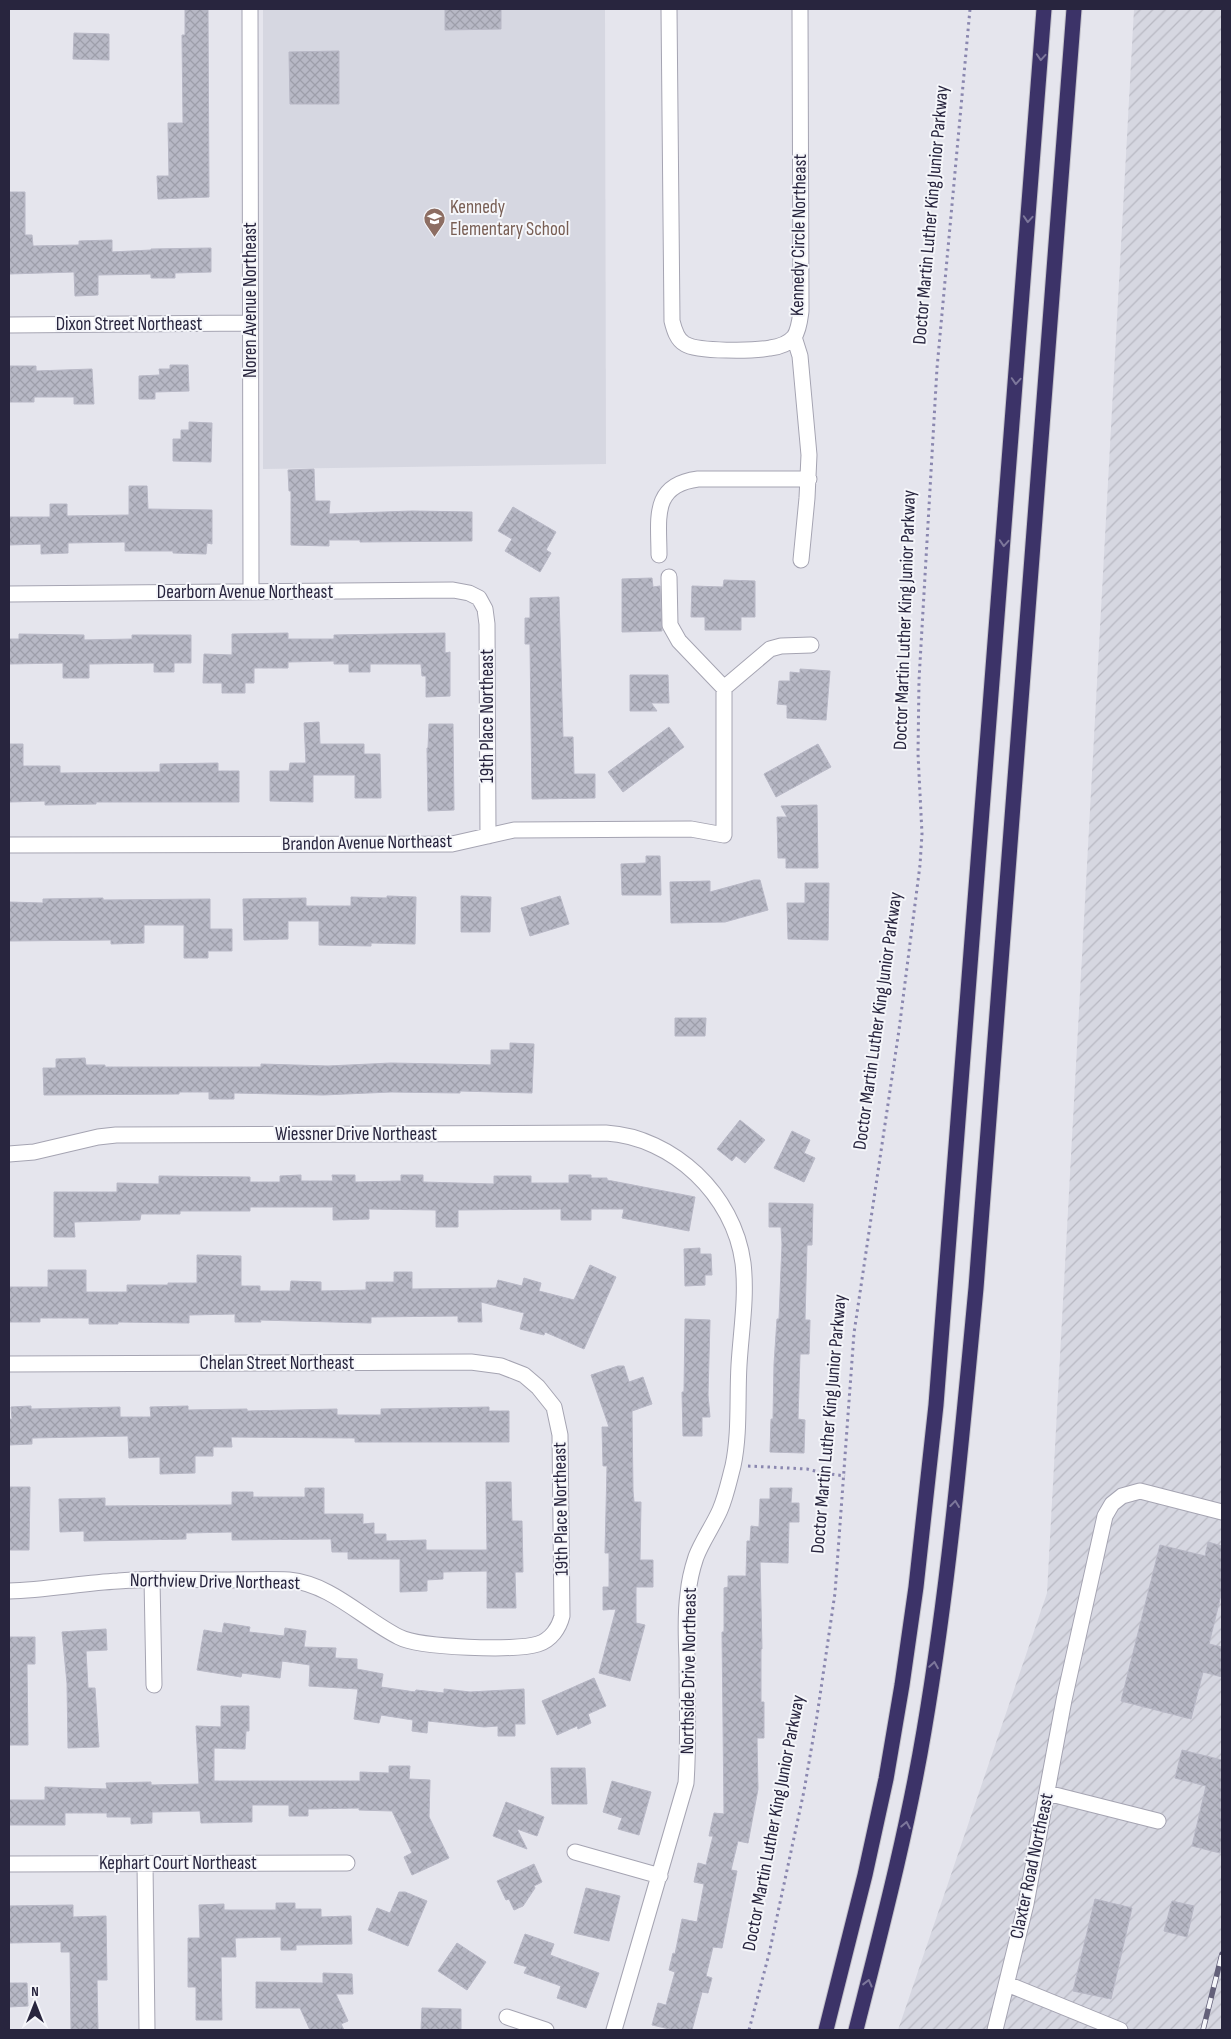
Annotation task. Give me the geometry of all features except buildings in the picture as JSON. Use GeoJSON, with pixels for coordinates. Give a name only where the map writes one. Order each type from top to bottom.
{"type":"FeatureCollection","features":[{"type":"Feature","properties":{"kind":"highway"},"geometry":{"type":"LineString","coordinates":[[826,2030],[865,1875],[887,1770],[902,1685],[936,1405],[1044,9]]}},
{"type":"Feature","properties":{"kind":"highway"},"geometry":{"type":"LineString","coordinates":[[856,2030],[903,1839],[924,1733],[956,1495],[978,1258],[1074,9]]}},
{"type":"Feature","properties":{"kind":"street","name":"Noren Avenue Northeast"},"geometry":{"type":"LineString","coordinates":[[250,9],[250,592]]}},
{"type":"Feature","properties":{"kind":"street","name":"Kennedy Circle Northeast"},"geometry":{"type":"LineString","coordinates":[[669,9],[672,321],[674,331],[683,344],[696,348],[712,349],[769,349],[781,346],[794,337],[797,330],[801,311],[800,9]]}},
{"type":"Feature","properties":{"kind":"street","name":"Dixon Street Northeast"},"geometry":{"type":"LineString","coordinates":[[9,325],[250,323]]}},
{"type":"Feature","properties":{"kind":"street"},"geometry":{"type":"LineString","coordinates":[[794,337],[802,366],[809,446],[809,478],[801,560]]}},
{"type":"Feature","properties":{"kind":"street"},"geometry":{"type":"LineString","coordinates":[[659,555],[659,508],[664,496],[672,486],[684,481],[698,479],[809,478]]}},
{"type":"Feature","properties":{"kind":"street"},"geometry":{"type":"LineString","coordinates":[[669,577],[670,625],[679,642],[724,688],[770,649],[781,646],[811,645]]}},
{"type":"Feature","properties":{"kind":"street","name":"Dearborn Avenue Northeast"},"geometry":{"type":"LineString","coordinates":[[9,594],[453,590],[468,593],[479,598]]}},
{"type":"Feature","properties":{"kind":"street","name":"19th Place Northeast"},"geometry":{"type":"LineString","coordinates":[[479,598],[485,609],[487,624],[488,836]]}},
{"type":"Feature","properties":{"kind":"street","name":"Brandon Avenue Northeast"},"geometry":{"type":"LineString","coordinates":[[9,845],[452,844],[514,830],[691,829],[724,835],[724,688]]}},
{"type":"Feature","properties":{"kind":"street","name":"Wiessner Drive Northeast"},"geometry":{"type":"LineString","coordinates":[[9,1154],[34,1152],[98,1137],[116,1135],[606,1132],[625,1134],[650,1142],[696,1172]]}},
{"type":"Feature","properties":{"kind":"street","name":"Northside Drive Northeast"},"geometry":{"type":"LineString","coordinates":[[614,2030],[686,1783],[688,1756],[686,1620],[688,1594],[697,1556],[720,1511],[733,1465],[736,1446],[744,1303],[742,1261],[736,1237],[727,1215],[696,1172]]}},
{"type":"Feature","properties":{"kind":"street","name":"Chelan Street Northeast"},"geometry":{"type":"LineString","coordinates":[[9,1364],[471,1362],[501,1366],[524,1376],[538,1387]]}},
{"type":"Feature","properties":{"kind":"street","name":"19th Place Northeast"},"geometry":{"type":"LineString","coordinates":[[538,1387],[554,1407],[560,1435],[562,1616],[559,1626],[552,1635]]}},
{"type":"Feature","properties":{"kind":"street","name":"Claxter Road Northeast"},"geometry":{"type":"LineString","coordinates":[[995,2030],[1026,1904],[1064,1700],[1105,1516],[1112,1504],[1122,1496],[1140,1491],[1222,1512]]}},
{"type":"Feature","properties":{"kind":"street"},"geometry":{"type":"LineString","coordinates":[[152,1579],[154,1684]]}},
{"type":"Feature","properties":{"kind":"street","name":"Northview Drive Northeast"},"geometry":{"type":"LineString","coordinates":[[9,1591],[152,1579],[290,1580],[315,1586],[400,1638],[419,1644],[440,1646],[523,1646],[540,1644],[552,1635]]}},
{"type":"Feature","properties":{"kind":"street"},"geometry":{"type":"LineString","coordinates":[[1047,1793],[1158,1821]]}},
{"type":"Feature","properties":{"kind":"street"},"geometry":{"type":"LineString","coordinates":[[576,1852],[660,1876]]}},
{"type":"Feature","properties":{"kind":"street","name":"Kephart Court Northeast"},"geometry":{"type":"LineString","coordinates":[[9,1864],[347,1862]]}},
{"type":"Feature","properties":{"kind":"street"},"geometry":{"type":"LineString","coordinates":[[145,1863],[147,2030]]}},
{"type":"Feature","properties":{"kind":"street"},"geometry":{"type":"LineString","coordinates":[[1007,1984],[1120,2030]]}},
{"type":"Feature","properties":{"kind":"street"},"geometry":{"type":"LineString","coordinates":[[507,2017],[546,2030]]}},
{"type":"Feature","properties":{"kind":"path","name":"Doctor Martin Luther King Junior Parkway"},"geometry":{"type":"LineString","coordinates":[[749,2030],[769,1954],[804,1792],[817,1716],[835,1593],[854,1333],[899,1030],[920,865],[922,834],[918,754],[919,680],[934,417],[945,275],[970,9]]}},
{"type":"Feature","properties":{"kind":"path"},"geometry":{"type":"LineString","coordinates":[[733,1465],[807,1469],[823,1474],[845,1476]]}},
{"type":"Feature","properties":{"kind":"shaded area","name":"Kennedy Elementary School"},"geometry":{"type":"Polygon","coordinates":[[[263,9],[605,9],[606,464],[263,469],[263,9]]]}},
{"type":"Feature","properties":{"kind":"shaded area"},"geometry":{"type":"Polygon","coordinates":[[[1134,9],[1222,9],[1222,2030],[898,2030],[1047,1593],[1134,9]]]}},
{"type":"Feature","properties":{"kind":"railway"},"geometry":{"type":"LineString","coordinates":[[1203,2030],[1222,1954]]}},
{"type":"Feature","properties":{"kind":"place","name":"Kennedy Elementary School"},"geometry":{"type":"Point","coordinates":[434,237]}}]}
